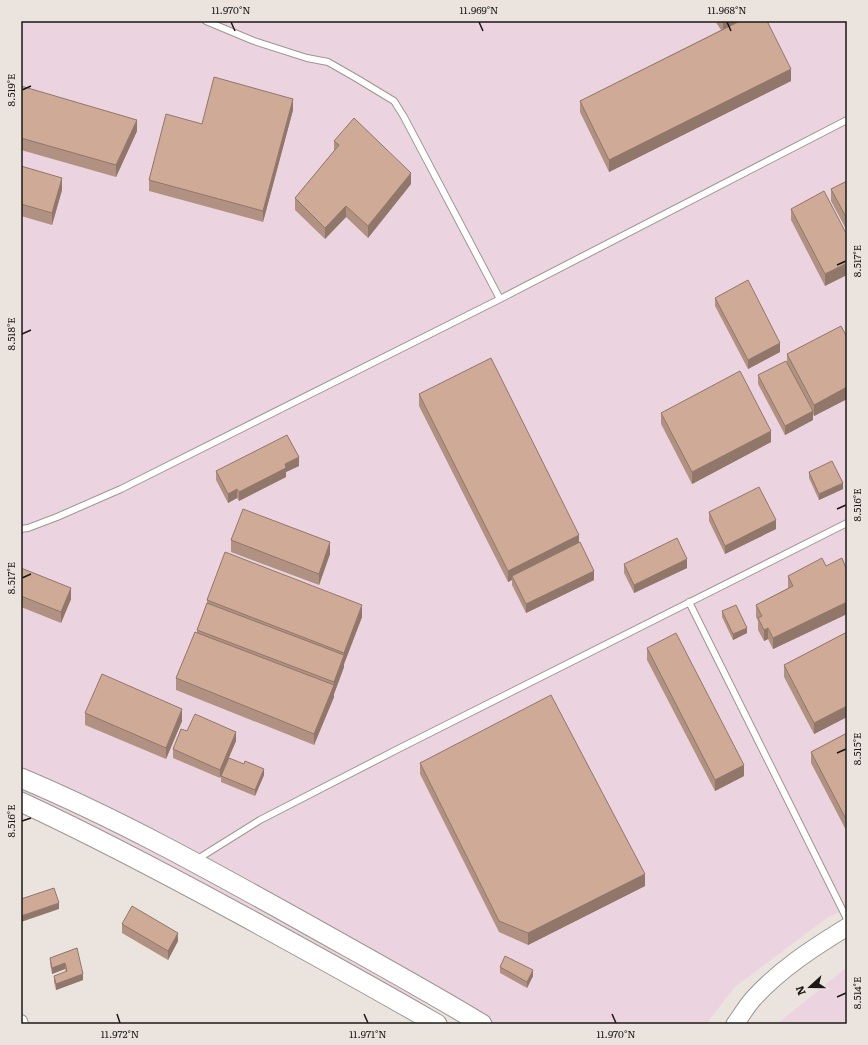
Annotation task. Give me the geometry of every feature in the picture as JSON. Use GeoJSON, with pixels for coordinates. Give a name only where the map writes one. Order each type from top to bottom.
{"type":"FeatureCollection","features":[{"type":"Feature","properties":{"kind":"main road"},"geometry":{"type":"LineString","coordinates":[[21,778],[136,832],[192,861],[396,973],[482,1024]]}},
{"type":"Feature","properties":{"kind":"main road"},"geometry":{"type":"LineString","coordinates":[[21,802],[172,876],[349,973],[438,1024]]}},
{"type":"Feature","properties":{"kind":"main road"},"geometry":{"type":"LineString","coordinates":[[735,1024],[752,1000],[785,969],[822,943],[847,928]]}},
{"type":"Feature","properties":{"kind":"lane"},"geometry":{"type":"LineString","coordinates":[[206,21],[254,41],[307,58],[328,62],[394,101],[404,117],[500,299]]}},
{"type":"Feature","properties":{"kind":"lane"},"geometry":{"type":"LineString","coordinates":[[21,529],[28,528],[57,517],[121,489],[500,299],[847,120]]}},
{"type":"Feature","properties":{"kind":"lane"},"geometry":{"type":"LineString","coordinates":[[192,861],[260,820],[689,602],[847,524]]}},
{"type":"Feature","properties":{"kind":"lane"},"geometry":{"type":"LineString","coordinates":[[689,602],[847,919]]}},
{"type":"Feature","properties":{"kind":"shaded area"},"geometry":{"type":"Polygon","coordinates":[[[21,21],[847,21],[847,908],[827,918],[735,987],[706,1024],[466,1024],[21,802],[21,21]]]}},
{"type":"Feature","properties":{"kind":"shaded area"},"geometry":{"type":"Polygon","coordinates":[[[847,967],[847,1024],[777,1024],[847,967]]]}},
{"type":"Feature","properties":{"kind":"building"},"geometry":{"type":"Polygon","coordinates":[[[740,21],[767,21],[791,69],[609,160],[580,101],[740,21]]]}},
{"type":"Feature","properties":{"kind":"building"},"geometry":{"type":"Polygon","coordinates":[[[214,77],[293,99],[263,211],[149,180],[166,114],[202,124],[214,77]]]}},
{"type":"Feature","properties":{"kind":"building"},"geometry":{"type":"Polygon","coordinates":[[[21,86],[137,120],[116,165],[21,138],[21,86]]]}},
{"type":"Feature","properties":{"kind":"building"},"geometry":{"type":"Polygon","coordinates":[[[354,118],[411,173],[368,226],[346,206],[325,228],[295,198],[339,145],[334,141],[354,118]]]}},
{"type":"Feature","properties":{"kind":"building"},"geometry":{"type":"Polygon","coordinates":[[[21,166],[62,178],[52,213],[21,204],[21,166]]]}},
{"type":"Feature","properties":{"kind":"building"},"geometry":{"type":"Polygon","coordinates":[[[847,181],[847,219],[831,189],[847,181]]]}},
{"type":"Feature","properties":{"kind":"building"},"geometry":{"type":"Polygon","coordinates":[[[824,191],[847,235],[847,263],[825,274],[791,209],[824,191]]]}},
{"type":"Feature","properties":{"kind":"building"},"geometry":{"type":"Polygon","coordinates":[[[748,280],[780,343],[748,360],[715,298],[748,280]]]}},
{"type":"Feature","properties":{"kind":"building"},"geometry":{"type":"Polygon","coordinates":[[[841,326],[847,337],[847,387],[814,405],[787,354],[841,326]]]}},
{"type":"Feature","properties":{"kind":"building"},"geometry":{"type":"Polygon","coordinates":[[[491,358],[579,535],[508,571],[419,394],[491,358]]]}},
{"type":"Feature","properties":{"kind":"building"},"geometry":{"type":"Polygon","coordinates":[[[786,361],[813,411],[785,426],[758,375],[786,361]]]}},
{"type":"Feature","properties":{"kind":"building"},"geometry":{"type":"Polygon","coordinates":[[[740,371],[771,431],[692,472],[661,413],[740,371]]]}},
{"type":"Feature","properties":{"kind":"building"},"geometry":{"type":"Polygon","coordinates":[[[287,435],[299,457],[285,464],[286,468],[239,492],[237,489],[228,494],[216,471],[287,435]]]}},
{"type":"Feature","properties":{"kind":"building"},"geometry":{"type":"Polygon","coordinates":[[[832,461],[843,483],[819,494],[809,472],[832,461]]]}},
{"type":"Feature","properties":{"kind":"building"},"geometry":{"type":"Polygon","coordinates":[[[759,487],[776,520],[725,546],[709,512],[759,487]]]}},
{"type":"Feature","properties":{"kind":"building"},"geometry":{"type":"Polygon","coordinates":[[[243,509],[330,542],[319,574],[231,540],[243,509]]]}},
{"type":"Feature","properties":{"kind":"building"},"geometry":{"type":"Polygon","coordinates":[[[677,538],[687,559],[634,585],[624,564],[677,538]]]}},
{"type":"Feature","properties":{"kind":"building"},"geometry":{"type":"Polygon","coordinates":[[[580,542],[594,571],[526,604],[512,576],[580,542]]]}},
{"type":"Feature","properties":{"kind":"building"},"geometry":{"type":"Polygon","coordinates":[[[225,552],[362,605],[344,653],[207,600],[225,552]]]}},
{"type":"Feature","properties":{"kind":"building"},"geometry":{"type":"Polygon","coordinates":[[[822,558],[826,566],[842,558],[847,571],[847,602],[773,638],[768,628],[764,630],[758,618],[762,616],[756,605],[793,586],[788,576],[822,558]]]}},
{"type":"Feature","properties":{"kind":"building"},"geometry":{"type":"Polygon","coordinates":[[[21,568],[71,588],[61,612],[21,596],[21,568]]]}},
{"type":"Feature","properties":{"kind":"building"},"geometry":{"type":"Polygon","coordinates":[[[207,603],[344,655],[334,682],[197,630],[207,603]]]}},
{"type":"Feature","properties":{"kind":"building"},"geometry":{"type":"Polygon","coordinates":[[[736,605],[747,628],[733,634],[722,611],[736,605]]]}},
{"type":"Feature","properties":{"kind":"building"},"geometry":{"type":"Polygon","coordinates":[[[195,632],[334,685],[314,734],[176,678],[195,632]]]}},
{"type":"Feature","properties":{"kind":"building"},"geometry":{"type":"Polygon","coordinates":[[[847,632],[847,706],[814,723],[784,665],[847,632]]]}},
{"type":"Feature","properties":{"kind":"building"},"geometry":{"type":"Polygon","coordinates":[[[676,633],[744,765],[715,780],[647,648],[676,633]]]}},
{"type":"Feature","properties":{"kind":"building"},"geometry":{"type":"Polygon","coordinates":[[[102,674],[182,709],[166,748],[85,713],[102,674]]]}},
{"type":"Feature","properties":{"kind":"building"},"geometry":{"type":"Polygon","coordinates":[[[551,695],[645,874],[528,933],[499,921],[420,763],[551,695]]]}},
{"type":"Feature","properties":{"kind":"building"},"geometry":{"type":"Polygon","coordinates":[[[195,714],[236,732],[220,770],[173,749],[181,729],[187,731],[195,714]]]}},
{"type":"Feature","properties":{"kind":"building"},"geometry":{"type":"Polygon","coordinates":[[[847,733],[847,821],[811,752],[847,733]]]}},
{"type":"Feature","properties":{"kind":"building"},"geometry":{"type":"Polygon","coordinates":[[[229,758],[244,764],[245,761],[264,769],[255,790],[221,776],[229,758]]]}},
{"type":"Feature","properties":{"kind":"building"},"geometry":{"type":"Polygon","coordinates":[[[54,888],[59,903],[21,916],[21,899],[54,888]]]}},
{"type":"Feature","properties":{"kind":"building"},"geometry":{"type":"Polygon","coordinates":[[[132,906],[178,933],[168,951],[122,924],[132,906]]]}},
{"type":"Feature","properties":{"kind":"building"},"geometry":{"type":"Polygon","coordinates":[[[77,948],[83,974],[56,984],[54,976],[67,971],[65,963],[52,968],[50,958],[77,948]]]}},
{"type":"Feature","properties":{"kind":"building"},"geometry":{"type":"Polygon","coordinates":[[[505,956],[533,970],[527,982],[500,967],[505,956]]]}}]}
